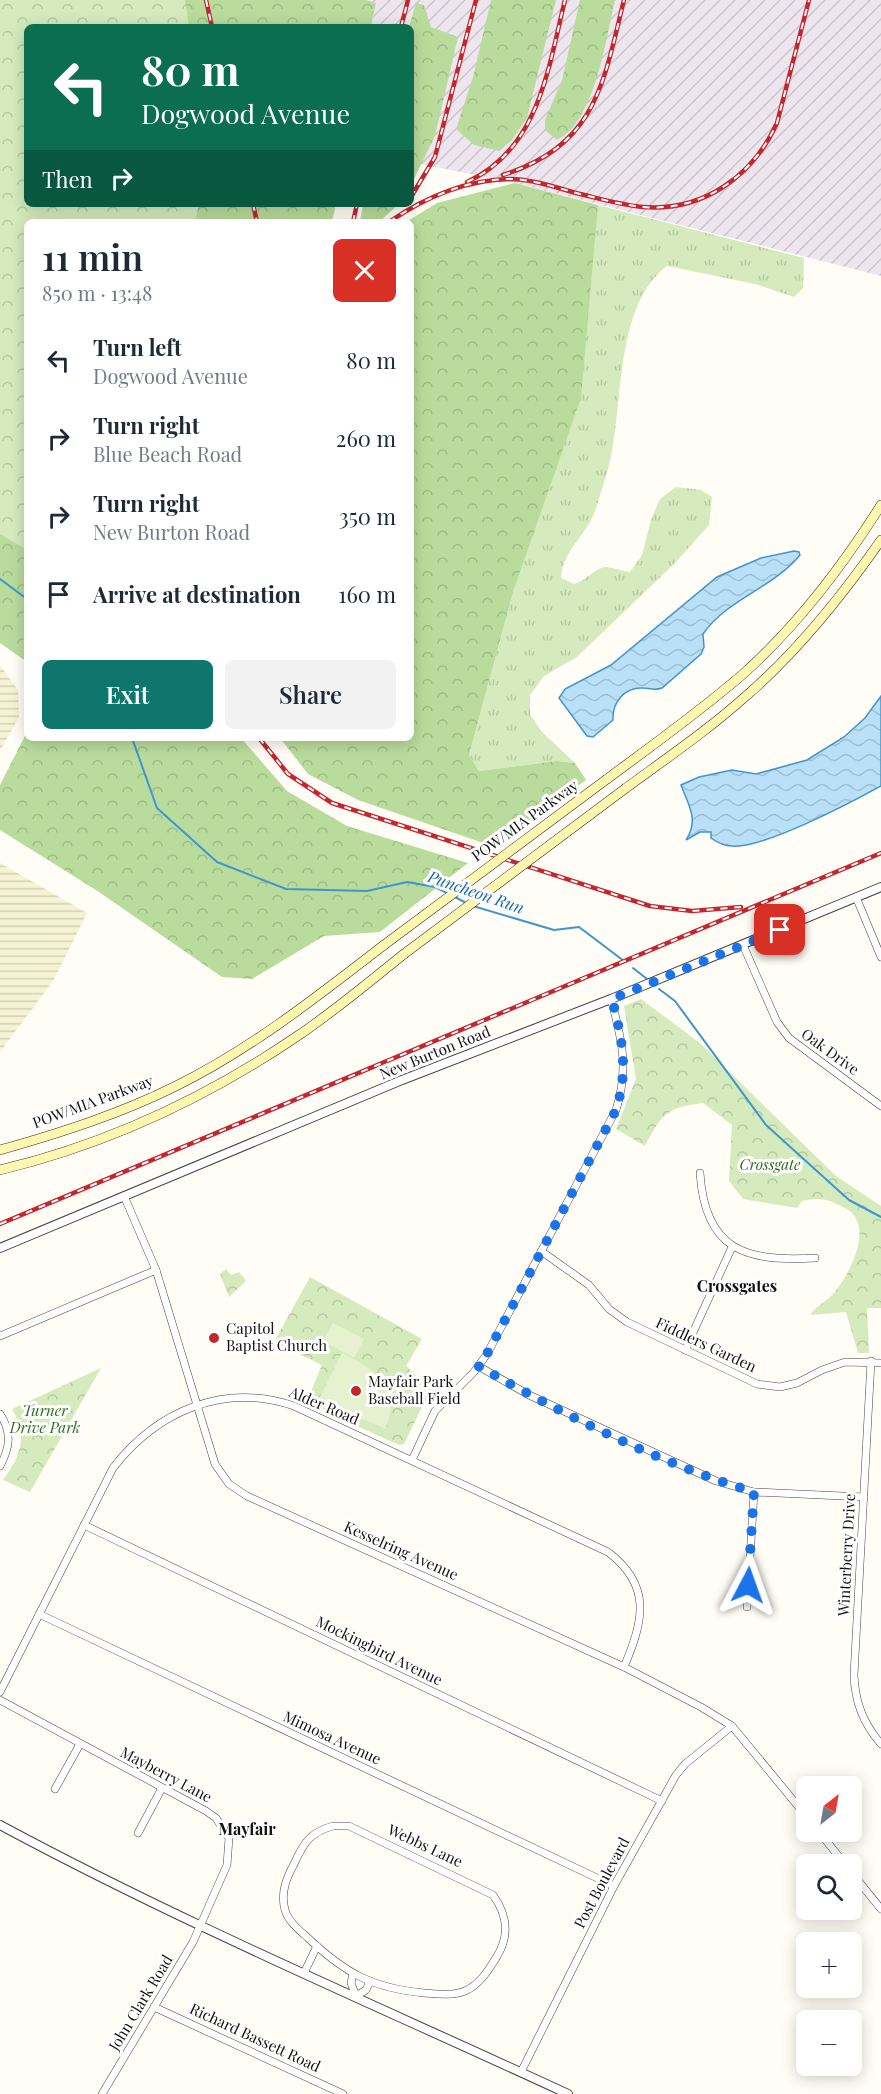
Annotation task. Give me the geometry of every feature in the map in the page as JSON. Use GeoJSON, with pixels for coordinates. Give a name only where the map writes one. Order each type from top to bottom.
{"type":"FeatureCollection","features":[{"type":"Feature","properties":{"kind":"main road","name":"POW/MIA Parkway"},"geometry":{"type":"LineString","coordinates":[[0,1150],[84,1125],[178,1085],[264,1034],[702,708],[777,639],[822,591],[881,505]]}},
{"type":"Feature","properties":{"kind":"main road"},"geometry":{"type":"LineString","coordinates":[[0,1170],[44,1159],[123,1131],[215,1087],[301,1034],[404,954],[696,738],[748,695],[822,618],[881,540]]}},
{"type":"Feature","properties":{"kind":"street","name":"New Burton Road"},"geometry":{"type":"LineString","coordinates":[[0,1248],[402,1080],[612,999],[881,887]]}},
{"type":"Feature","properties":{"kind":"street"},"geometry":{"type":"LineString","coordinates":[[856,897],[881,957]]}},
{"type":"Feature","properties":{"kind":"street","name":"Oak Drive"},"geometry":{"type":"LineString","coordinates":[[742,945],[777,1022],[789,1038],[881,1106]]}},
{"type":"Feature","properties":{"kind":"street"},"geometry":{"type":"LineString","coordinates":[[412,1460],[435,1411],[478,1366],[608,1125],[620,1098],[623,1043],[612,999]]}},
{"type":"Feature","properties":{"kind":"street"},"geometry":{"type":"LineString","coordinates":[[700,1173],[702,1200],[711,1225],[732,1247],[771,1258],[815,1257]]}},
{"type":"Feature","properties":{"kind":"street","name":"Kesselring Avenue"},"geometry":{"type":"LineString","coordinates":[[124,1196],[156,1270],[218,1470],[236,1490],[624,1667],[701,1707],[732,1726],[796,1804]]}},
{"type":"Feature","properties":{"kind":"street"},"geometry":{"type":"LineString","coordinates":[[685,1350],[732,1247]]}},
{"type":"Feature","properties":{"kind":"street","name":"Fiddlers Garden"},"geometry":{"type":"LineString","coordinates":[[541,1251],[589,1285],[609,1309],[627,1322],[757,1384],[780,1388],[844,1362],[881,1363]]}},
{"type":"Feature","properties":{"kind":"street"},"geometry":{"type":"LineString","coordinates":[[0,1336],[156,1270]]}},
{"type":"Feature","properties":{"kind":"street","name":"Winterberry Drive"},"geometry":{"type":"LineString","coordinates":[[871,1361],[855,1698],[863,1719],[881,1744]]}},
{"type":"Feature","properties":{"kind":"street"},"geometry":{"type":"LineString","coordinates":[[478,1366],[528,1395],[716,1481],[754,1492],[864,1497]]}},
{"type":"Feature","properties":{"kind":"street","name":"Alder Road"},"geometry":{"type":"LineString","coordinates":[[0,1692],[113,1468],[126,1452],[163,1421],[198,1405],[227,1397],[276,1400],[595,1545],[618,1560],[631,1576],[641,1607],[639,1629],[624,1667]]}},
{"type":"Feature","properties":{"kind":"street"},"geometry":{"type":"LineString","coordinates":[[0,1414],[8,1432],[8,1443],[0,1466]]}},
{"type":"Feature","properties":{"kind":"street"},"geometry":{"type":"LineString","coordinates":[[747,1607],[754,1492]]}},
{"type":"Feature","properties":{"kind":"street","name":"Mockingbird Avenue"},"geometry":{"type":"LineString","coordinates":[[84,1525],[662,1801]]}},
{"type":"Feature","properties":{"kind":"street","name":"Mimosa Avenue"},"geometry":{"type":"LineString","coordinates":[[39,1614],[614,1886]]}},
{"type":"Feature","properties":{"kind":"street","name":"Mayberry Lane"},"geometry":{"type":"LineString","coordinates":[[0,1700],[216,1818],[230,1838],[227,1865],[200,1925]]}},
{"type":"Feature","properties":{"kind":"street","name":"Post Boulevard"},"geometry":{"type":"LineString","coordinates":[[521,2072],[614,1886],[662,1801],[685,1764],[732,1726]]}},
{"type":"Feature","properties":{"kind":"street"},"geometry":{"type":"LineString","coordinates":[[55,1789],[80,1744]]}},
{"type":"Feature","properties":{"kind":"street"},"geometry":{"type":"LineString","coordinates":[[138,1833],[162,1788]]}},
{"type":"Feature","properties":{"kind":"street"},"geometry":{"type":"LineString","coordinates":[[0,1825],[84,1870],[200,1925],[568,2094]]}},
{"type":"Feature","properties":{"kind":"street","name":"Webbs Lane"},"geometry":{"type":"LineString","coordinates":[[333,1826],[349,1826],[477,1885],[493,1895],[501,1906],[507,1921],[504,1941],[477,1985],[463,1992],[440,1994],[391,1990],[353,1974],[333,1962],[317,1946],[285,1912],[282,1898],[285,1884],[306,1839],[319,1830],[333,1826]]}},
{"type":"Feature","properties":{"kind":"street"},"geometry":{"type":"LineString","coordinates":[[827,1842],[837,1854]]}},
{"type":"Feature","properties":{"kind":"street"},"geometry":{"type":"LineString","coordinates":[[862,1885],[881,1909]]}},
{"type":"Feature","properties":{"kind":"street","name":"John Clark Road"},"geometry":{"type":"LineString","coordinates":[[102,2094],[200,1925]]}},
{"type":"Feature","properties":{"kind":"street"},"geometry":{"type":"LineString","coordinates":[[304,1973],[317,1946]]}},
{"type":"Feature","properties":{"kind":"street"},"geometry":{"type":"LineString","coordinates":[[353,1974],[351,1983],[356,1996]]}},
{"type":"Feature","properties":{"kind":"street"},"geometry":{"type":"LineString","coordinates":[[356,1996],[366,1990],[370,1981]]}},
{"type":"Feature","properties":{"kind":"street","name":"Richard Bassett Road"},"geometry":{"type":"LineString","coordinates":[[154,2007],[343,2094]]}},
{"type":"Feature","properties":{"kind":"shaded area"},"geometry":{"type":"Polygon","coordinates":[[[366,0],[881,0],[881,276],[515,183],[414,163],[414,24],[372,24],[376,3],[366,0]]]}},
{"type":"Feature","properties":{"kind":"shaded area"},"geometry":{"type":"Polygon","coordinates":[[[0,665],[18,690],[19,717],[0,751],[0,665]]]}},
{"type":"Feature","properties":{"kind":"shaded area"},"geometry":{"type":"Polygon","coordinates":[[[0,863],[87,913],[53,981],[0,1052],[0,863]]]}},
{"type":"Feature","properties":{"kind":"green space"},"geometry":{"type":"Polygon","coordinates":[[[0,0],[185,0],[189,24],[24,24],[24,207],[198,207],[196,219],[24,219],[24,548],[0,534],[0,0]]]}},
{"type":"Feature","properties":{"kind":"green space"},"geometry":{"type":"Polygon","coordinates":[[[160,0],[366,0],[376,3],[372,24],[162,24],[160,0]]]}},
{"type":"Feature","properties":{"kind":"green space"},"geometry":{"type":"Polygon","coordinates":[[[491,0],[556,0],[527,118],[512,140],[499,151],[474,145],[456,129],[473,77],[491,0]]]}},
{"type":"Feature","properties":{"kind":"green space"},"geometry":{"type":"Polygon","coordinates":[[[580,0],[615,0],[603,56],[590,98],[581,116],[570,130],[557,140],[545,130],[545,120],[562,80],[580,0]]]}},
{"type":"Feature","properties":{"kind":"green space"},"geometry":{"type":"Polygon","coordinates":[[[416,3],[424,5],[431,27],[458,37],[435,136],[414,179],[414,24],[410,24],[416,3]]]}},
{"type":"Feature","properties":{"kind":"green space"},"geometry":{"type":"Polygon","coordinates":[[[515,183],[598,205],[581,398],[514,589],[469,755],[479,771],[557,761],[575,763],[586,780],[495,847],[358,800],[308,774],[282,741],[414,741],[414,219],[411,219],[437,203],[515,183]]]}},
{"type":"Feature","properties":{"kind":"green space"},"geometry":{"type":"Polygon","coordinates":[[[598,205],[804,258],[803,288],[794,297],[755,284],[667,266],[649,285],[636,309],[628,337],[611,457],[604,483],[592,518],[565,561],[561,578],[574,584],[605,567],[630,572],[642,555],[651,520],[660,499],[676,487],[701,490],[712,497],[709,525],[676,562],[577,657],[544,676],[530,695],[530,714],[541,731],[575,763],[557,761],[479,771],[469,755],[514,589],[598,205]]]}},
{"type":"Feature","properties":{"kind":"green space"},"geometry":{"type":"Polygon","coordinates":[[[155,207],[335,207],[333,219],[153,219],[155,207]]]}},
{"type":"Feature","properties":{"kind":"green space"},"geometry":{"type":"Polygon","coordinates":[[[362,207],[396,207],[382,219],[360,219],[362,207]]]}},
{"type":"Feature","properties":{"kind":"green space"},"geometry":{"type":"Polygon","coordinates":[[[0,491],[24,502],[24,660],[0,643],[0,491]]]}},
{"type":"Feature","properties":{"kind":"green space"},"geometry":{"type":"Polygon","coordinates":[[[24,738],[24,741],[244,741],[287,791],[347,826],[468,863],[380,932],[324,936],[252,979],[222,977],[96,890],[0,830],[0,785],[24,738]]]}},
{"type":"Feature","properties":{"kind":"green space","name":"Crossgate"},"geometry":{"type":"Polygon","coordinates":[[[641,999],[700,1043],[836,1176],[881,1206],[881,1308],[867,1308],[869,1353],[858,1353],[846,1312],[810,1315],[834,1293],[853,1262],[859,1237],[859,1225],[854,1215],[845,1208],[824,1200],[802,1201],[797,1208],[743,1199],[729,1181],[732,1125],[703,1103],[681,1107],[666,1114],[645,1146],[616,1129],[636,1079],[624,1006],[641,999]]]}},
{"type":"Feature","properties":{"kind":"green space"},"geometry":{"type":"Polygon","coordinates":[[[226,1269],[231,1275],[239,1272],[246,1281],[229,1297],[220,1274],[226,1269]]]}},
{"type":"Feature","properties":{"kind":"green space"},"geometry":{"type":"Polygon","coordinates":[[[310,1277],[422,1339],[406,1366],[434,1392],[423,1405],[404,1444],[399,1445],[306,1403],[322,1365],[274,1342],[310,1277]]]}},
{"type":"Feature","properties":{"kind":"green space"},"geometry":{"type":"Polygon","coordinates":[[[333,1323],[364,1339],[354,1358],[323,1341],[333,1323]]]}},
{"type":"Feature","properties":{"kind":"green space","name":"Mayfair Park Baseball Field"},"geometry":{"type":"Polygon","coordinates":[[[342,1353],[366,1366],[383,1382],[391,1402],[385,1429],[319,1399],[342,1353]]]}},
{"type":"Feature","properties":{"kind":"green space","name":"Turner Drive Park"},"geometry":{"type":"Polygon","coordinates":[[[101,1368],[30,1492],[3,1480],[18,1454],[20,1445],[20,1428],[12,1409],[101,1368]]]}},
{"type":"Feature","properties":{"kind":"water"},"geometry":{"type":"Polygon","coordinates":[[[799,552],[800,555],[789,567],[737,602],[713,622],[703,634],[704,647],[701,654],[662,688],[636,688],[625,693],[617,702],[613,720],[593,737],[587,736],[559,698],[565,689],[611,665],[717,577],[761,558],[799,552]]]}},
{"type":"Feature","properties":{"kind":"water"},"geometry":{"type":"Polygon","coordinates":[[[881,696],[881,786],[785,833],[746,845],[732,846],[719,843],[711,838],[711,832],[700,832],[686,840],[692,826],[692,819],[690,806],[681,785],[699,777],[732,770],[756,774],[807,760],[844,737],[865,718],[881,696]]]}},
{"type":"Feature","properties":{"kind":"waterway","name":"Puncheon Run"},"geometry":{"type":"LineString","coordinates":[[0,579],[24,597]]}},
{"type":"Feature","properties":{"kind":"waterway","name":"Puncheon Run"},"geometry":{"type":"LineString","coordinates":[[133,741],[157,808],[217,862],[286,889],[367,891],[407,882],[435,887],[447,893]]}},
{"type":"Feature","properties":{"kind":"waterway","name":"Puncheon Run"},"geometry":{"type":"LineString","coordinates":[[455,897],[468,904]]}},
{"type":"Feature","properties":{"kind":"waterway","name":"Puncheon Run"},"geometry":{"type":"LineString","coordinates":[[473,906],[554,930],[579,927],[624,961]]}},
{"type":"Feature","properties":{"kind":"waterway","name":"Puncheon Run"},"geometry":{"type":"LineString","coordinates":[[633,968],[647,979]]}},
{"type":"Feature","properties":{"kind":"waterway","name":"Puncheon Run"},"geometry":{"type":"LineString","coordinates":[[659,989],[675,1001],[766,1125],[849,1200],[881,1217]]}},
{"type":"Feature","properties":{"kind":"railway"},"geometry":{"type":"LineString","coordinates":[[206,0],[211,24]]}},
{"type":"Feature","properties":{"kind":"railway"},"geometry":{"type":"LineString","coordinates":[[402,24],[408,0]]}},
{"type":"Feature","properties":{"kind":"railway"},"geometry":{"type":"LineString","coordinates":[[414,192],[435,157],[476,0]]}},
{"type":"Feature","properties":{"kind":"railway"},"geometry":{"type":"LineString","coordinates":[[467,182],[491,168],[510,149],[525,128],[546,79],[565,0]]}},
{"type":"Feature","properties":{"kind":"railway"},"geometry":{"type":"LineString","coordinates":[[503,175],[534,162],[558,147],[577,129],[601,85],[624,0]]}},
{"type":"Feature","properties":{"kind":"railway"},"geometry":{"type":"LineString","coordinates":[[414,206],[461,187],[509,179],[527,180],[612,202],[643,207],[665,207],[705,197],[724,187],[740,174],[767,142],[777,123],[809,0]]}},
{"type":"Feature","properties":{"kind":"railway"},"geometry":{"type":"LineString","coordinates":[[254,207],[256,219]]}},
{"type":"Feature","properties":{"kind":"railway"},"geometry":{"type":"LineString","coordinates":[[354,219],[356,207]]}},
{"type":"Feature","properties":{"kind":"railway"},"geometry":{"type":"LineString","coordinates":[[394,219],[413,207]]}},
{"type":"Feature","properties":{"kind":"railway"},"geometry":{"type":"LineString","coordinates":[[261,741],[288,774],[332,803],[650,906],[692,911],[741,907]]}},
{"type":"Feature","properties":{"kind":"railway"},"geometry":{"type":"LineString","coordinates":[[0,1224],[881,853]]}},
{"type":"Feature","properties":{"kind":"place","name":"Capitol Baptist Church"},"geometry":{"type":"Point","coordinates":[214,1338]}},
{"type":"Feature","properties":{"kind":"place","name":"Mayfair Park Baseball Field"},"geometry":{"type":"Point","coordinates":[356,1391]}},
{"type":"Feature","properties":{"kind":"district","name":"Crossgates"},"geometry":{"type":"Point","coordinates":[737,1286]}},
{"type":"Feature","properties":{"kind":"district","name":"Mayfair"},"geometry":{"type":"Point","coordinates":[247,1829]}},
{"type":"Feature","properties":{"kind":"route"},"geometry":{"type":"LineString","coordinates":[[748,1585],[754,1492],[716,1481],[632,1444],[528,1395],[478,1366],[487,1354],[616,1110],[622,1086],[624,1060],[623,1043],[612,999],[780,930]]}}]}
